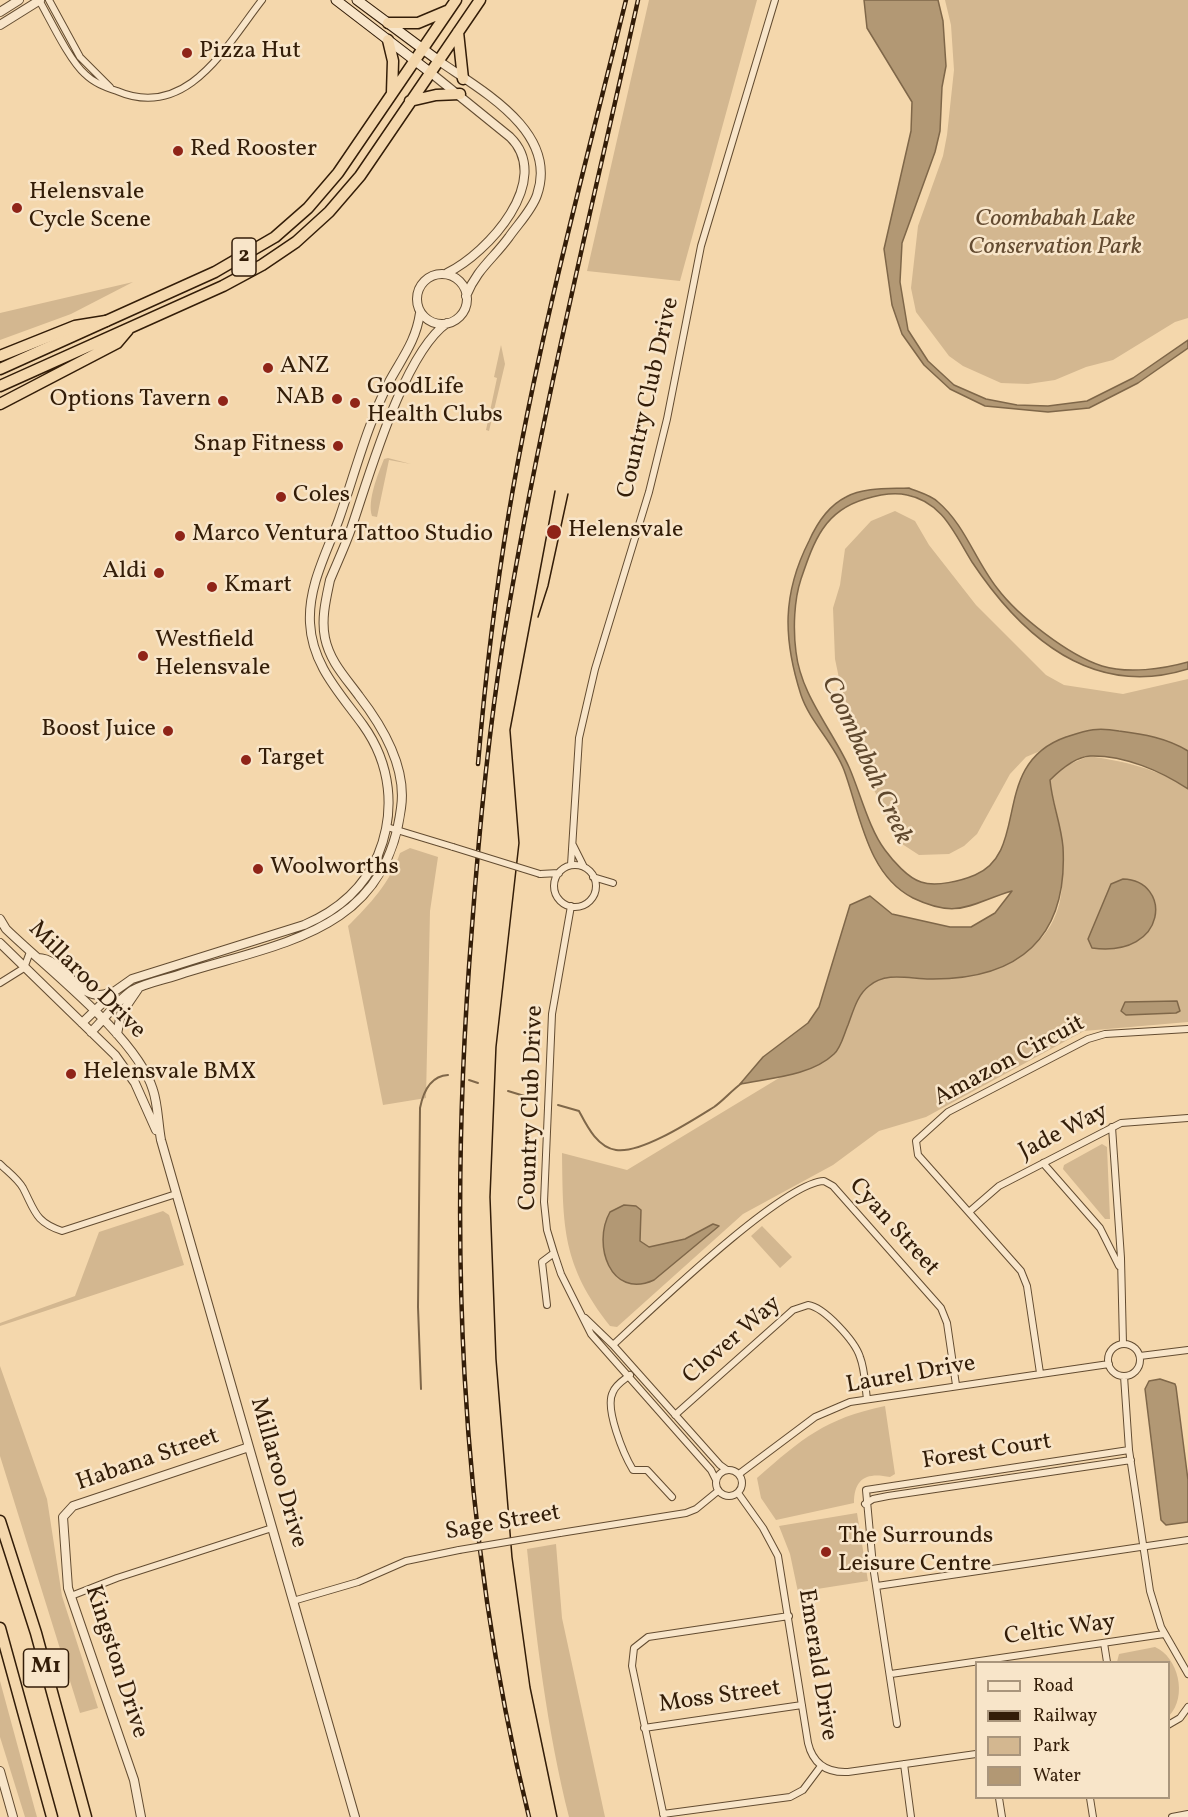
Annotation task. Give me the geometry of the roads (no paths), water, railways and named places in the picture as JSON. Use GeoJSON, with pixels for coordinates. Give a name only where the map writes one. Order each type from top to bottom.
{"type":"FeatureCollection","features":[{"type":"Feature","properties":{"kind":"highway","name":"2"},"geometry":{"type":"LineString","coordinates":[[0,369],[234,263],[274,237],[325,191],[456,0]]}},
{"type":"Feature","properties":{"kind":"highway","name":"2"},"geometry":{"type":"LineString","coordinates":[[0,386],[244,276],[296,242],[346,194],[480,0]]}},
{"type":"Feature","properties":{"kind":"highway"},"geometry":{"type":"LineString","coordinates":[[388,23],[418,23],[449,10]]}},
{"type":"Feature","properties":{"kind":"highway"},"geometry":{"type":"LineString","coordinates":[[458,32],[463,79]]}},
{"type":"Feature","properties":{"kind":"highway"},"geometry":{"type":"LineString","coordinates":[[388,40],[393,61],[393,93]]}},
{"type":"Feature","properties":{"kind":"highway"},"geometry":{"type":"LineString","coordinates":[[410,101],[436,95],[460,94]]}},
{"type":"Feature","properties":{"kind":"highway"},"geometry":{"type":"LineString","coordinates":[[0,356],[75,327],[106,321]]}},
{"type":"Feature","properties":{"kind":"highway"},"geometry":{"type":"LineString","coordinates":[[0,404],[117,343],[130,327]]}},
{"type":"Feature","properties":{"kind":"highway","name":"M1"},"geometry":{"type":"LineString","coordinates":[[0,1521],[36,1633],[86,1817]]}},
{"type":"Feature","properties":{"kind":"highway","name":"M1"},"geometry":{"type":"LineString","coordinates":[[0,1628],[52,1817]]}},
{"type":"Feature","properties":{"kind":"main road"},"geometry":{"type":"LineString","coordinates":[[336,0],[431,73]]}},
{"type":"Feature","properties":{"kind":"main road"},"geometry":{"type":"LineString","coordinates":[[357,0],[439,62]]}},
{"type":"Feature","properties":{"kind":"street"},"geometry":{"type":"LineString","coordinates":[[0,12],[19,0]]}},
{"type":"Feature","properties":{"kind":"street"},"geometry":{"type":"LineString","coordinates":[[0,25],[39,0],[84,74],[125,95],[161,97],[186,88],[206,72],[262,0]]}},
{"type":"Feature","properties":{"kind":"street"},"geometry":{"type":"LineString","coordinates":[[49,0],[80,57],[112,90]]}},
{"type":"Feature","properties":{"kind":"street","name":"Country Club Drive"},"geometry":{"type":"LineString","coordinates":[[571,865],[579,738],[595,669],[649,492],[665,430],[701,246],[775,0]]}},
{"type":"Feature","properties":{"kind":"street"},"geometry":{"type":"LineString","coordinates":[[91,1032],[130,993],[139,988],[302,936],[343,915],[361,899],[388,858],[397,830],[402,803],[395,760],[379,724],[338,668],[326,640],[324,615],[330,580],[405,383],[437,330],[461,314],[466,296],[478,271],[502,246],[535,200],[541,170],[535,143],[523,125],[439,62]]}},
{"type":"Feature","properties":{"kind":"street"},"geometry":{"type":"LineString","coordinates":[[82,1023],[115,991],[132,979],[304,925],[326,914],[353,893],[366,878],[380,850],[387,827],[388,788],[384,767],[371,737],[322,670],[310,630],[310,610],[315,583],[367,436],[389,382],[416,337],[420,313],[417,299],[421,286],[434,275],[447,273],[477,254],[520,196],[526,170],[524,157],[514,141],[460,94],[431,73]]}},
{"type":"Feature","properties":{"kind":"street"},"geometry":{"type":"LineString","coordinates":[[447,273],[461,283],[466,296]]}},
{"type":"Feature","properties":{"kind":"street"},"geometry":{"type":"LineString","coordinates":[[420,313],[430,321],[447,323]]}},
{"type":"Feature","properties":{"kind":"street"},"geometry":{"type":"LineString","coordinates":[[367,436],[382,440]]}},
{"type":"Feature","properties":{"kind":"street"},"geometry":{"type":"LineString","coordinates":[[387,827],[540,874],[554,882]]}},
{"type":"Feature","properties":{"kind":"street","name":"Country Club Drive"},"geometry":{"type":"LineString","coordinates":[[572,842],[584,867],[593,877],[613,883],[595,887]]}},
{"type":"Feature","properties":{"kind":"street"},"geometry":{"type":"LineString","coordinates":[[584,867],[571,865],[559,873],[554,882],[556,895],[563,903],[572,906],[587,903],[595,887],[593,877]]}},
{"type":"Feature","properties":{"kind":"street"},"geometry":{"type":"LineString","coordinates":[[540,874],[559,873]]}},
{"type":"Feature","properties":{"kind":"street","name":"Country Club Drive"},"geometry":{"type":"LineString","coordinates":[[572,906],[552,1014],[546,1109],[544,1202],[547,1230],[554,1253],[578,1308]]}},
{"type":"Feature","properties":{"kind":"street","name":"Millaroo Drive"},"geometry":{"type":"LineString","coordinates":[[0,919],[6,929],[131,1048],[153,1089],[161,1140],[355,1817]]}},
{"type":"Feature","properties":{"kind":"street","name":"Millaroo Drive"},"geometry":{"type":"LineString","coordinates":[[0,944],[115,1055],[135,1083],[161,1140]]}},
{"type":"Feature","properties":{"kind":"street"},"geometry":{"type":"LineString","coordinates":[[0,983],[24,968],[30,952]]}},
{"type":"Feature","properties":{"kind":"street"},"geometry":{"type":"LineString","coordinates":[[37,959],[49,961],[88,992],[102,996],[115,991]]}},
{"type":"Feature","properties":{"kind":"street"},"geometry":{"type":"LineString","coordinates":[[174,966],[181,970],[199,965],[205,967]]}},
{"type":"Feature","properties":{"kind":"street"},"geometry":{"type":"LineString","coordinates":[[117,1034],[121,1014],[139,988]]}},
{"type":"Feature","properties":{"kind":"street","name":"Amazon Circuit"},"geometry":{"type":"LineString","coordinates":[[1040,1373],[1025,1279],[1017,1266],[916,1152],[917,1137],[941,1117],[1088,1039],[1105,1034],[1188,1029]]}},
{"type":"Feature","properties":{"kind":"street","name":"Jade Way"},"geometry":{"type":"LineString","coordinates":[[969,1212],[995,1188],[1112,1127],[1130,1121],[1188,1118]]}},
{"type":"Feature","properties":{"kind":"street"},"geometry":{"type":"LineString","coordinates":[[1112,1127],[1123,1344]]}},
{"type":"Feature","properties":{"kind":"street"},"geometry":{"type":"LineString","coordinates":[[1043,1163],[1100,1228],[1119,1267]]}},
{"type":"Feature","properties":{"kind":"street"},"geometry":{"type":"LineString","coordinates":[[0,1164],[22,1186],[30,1208],[46,1226],[62,1231],[176,1194]]}},
{"type":"Feature","properties":{"kind":"street","name":"Cyan Street"},"geometry":{"type":"LineString","coordinates":[[613,1344],[760,1214],[811,1184],[824,1181],[833,1186],[940,1308],[947,1323],[956,1385]]}},
{"type":"Feature","properties":{"kind":"street"},"geometry":{"type":"LineString","coordinates":[[547,1305],[542,1262],[554,1253]]}},
{"type":"Feature","properties":{"kind":"street","name":"Clover Way"},"geometry":{"type":"LineString","coordinates":[[675,1415],[794,1310],[808,1305],[815,1306],[828,1316],[858,1351],[867,1399]]}},
{"type":"Feature","properties":{"kind":"street"},"geometry":{"type":"LineString","coordinates":[[578,1308],[588,1322],[613,1344],[727,1470],[739,1474],[742,1486],[738,1493],[726,1496],[718,1491],[716,1479],[711,1470],[591,1334],[578,1308]]}},
{"type":"Feature","properties":{"kind":"street"},"geometry":{"type":"LineString","coordinates":[[1123,1344],[1134,1347],[1140,1356],[1138,1368],[1124,1376],[1112,1371],[1109,1364],[1113,1349],[1123,1344]]}},
{"type":"Feature","properties":{"kind":"street"},"geometry":{"type":"LineString","coordinates":[[1140,1356],[1188,1350]]}},
{"type":"Feature","properties":{"kind":"street","name":"Laurel Drive"},"geometry":{"type":"LineString","coordinates":[[739,1474],[815,1418],[837,1406],[956,1385],[1109,1364]]}},
{"type":"Feature","properties":{"kind":"street"},"geometry":{"type":"LineString","coordinates":[[636,1370],[616,1387],[611,1398],[621,1447],[633,1470],[647,1470],[672,1497]]}},
{"type":"Feature","properties":{"kind":"street"},"geometry":{"type":"LineString","coordinates":[[1124,1376],[1129,1450],[1153,1604],[1164,1634],[1188,1674]]}},
{"type":"Feature","properties":{"kind":"street","name":"Habana Street"},"geometry":{"type":"LineString","coordinates":[[63,1517],[72,1506],[249,1447]]}},
{"type":"Feature","properties":{"kind":"street","name":"Forest Court"},"geometry":{"type":"LineString","coordinates":[[865,1504],[866,1490],[871,1488],[1129,1450]]}},
{"type":"Feature","properties":{"kind":"street","name":"Forest Court"},"geometry":{"type":"LineString","coordinates":[[865,1504],[873,1499],[888,1496],[1131,1460]]}},
{"type":"Feature","properties":{"kind":"street"},"geometry":{"type":"LineString","coordinates":[[716,1479],[727,1470]]}},
{"type":"Feature","properties":{"kind":"street","name":"Sage Street"},"geometry":{"type":"LineString","coordinates":[[293,1601],[358,1582],[400,1562],[459,1550],[686,1513],[699,1507],[718,1491]]}},
{"type":"Feature","properties":{"kind":"street","name":"Emerald Drive"},"geometry":{"type":"LineString","coordinates":[[738,1493],[758,1519],[778,1556],[810,1751],[821,1766],[834,1772],[848,1772],[975,1754]]}},
{"type":"Feature","properties":{"kind":"street"},"geometry":{"type":"LineString","coordinates":[[865,1504],[897,1724]]}},
{"type":"Feature","properties":{"kind":"street","name":"Kingston Drive"},"geometry":{"type":"LineString","coordinates":[[63,1517],[67,1577],[134,1780],[141,1817]]}},
{"type":"Feature","properties":{"kind":"street"},"geometry":{"type":"LineString","coordinates":[[72,1596],[117,1578],[272,1528]]}},
{"type":"Feature","properties":{"kind":"street"},"geometry":{"type":"LineString","coordinates":[[877,1586],[1188,1540]]}},
{"type":"Feature","properties":{"kind":"street"},"geometry":{"type":"LineString","coordinates":[[789,1616],[648,1637],[639,1642],[632,1658],[644,1728],[664,1816],[790,1797],[802,1790],[821,1766]]}},
{"type":"Feature","properties":{"kind":"street","name":"Celtic Way"},"geometry":{"type":"LineString","coordinates":[[980,1661],[1164,1634]]}},
{"type":"Feature","properties":{"kind":"street"},"geometry":{"type":"LineString","coordinates":[[1104,1643],[1107,1661]]}},
{"type":"Feature","properties":{"kind":"street","name":"Celtic Way"},"geometry":{"type":"LineString","coordinates":[[891,1674],[975,1662]]}},
{"type":"Feature","properties":{"kind":"street","name":"Moss Street"},"geometry":{"type":"LineString","coordinates":[[644,1728],[802,1705]]}},
{"type":"Feature","properties":{"kind":"street"},"geometry":{"type":"LineString","coordinates":[[1170,1724],[1180,1718],[1188,1707]]}},
{"type":"Feature","properties":{"kind":"street"},"geometry":{"type":"LineString","coordinates":[[904,1764],[911,1817]]}},
{"type":"Feature","properties":{"kind":"street"},"geometry":{"type":"LineString","coordinates":[[0,1771],[13,1817]]}},
{"type":"Feature","properties":{"kind":"street"},"geometry":{"type":"LineString","coordinates":[[999,1799],[1002,1817]]}},
{"type":"Feature","properties":{"kind":"street"},"geometry":{"type":"LineString","coordinates":[[1090,1799],[1093,1817]]}},
{"type":"Feature","properties":{"kind":"street"},"geometry":{"type":"LineString","coordinates":[[1172,1817],[1188,1814]]}},
{"type":"Feature","properties":{"kind":"water"},"geometry":{"type":"Polygon","coordinates":[[[864,0],[938,0],[943,21],[946,66],[942,87],[940,131],[935,152],[902,243],[900,282],[908,330],[928,361],[954,385],[986,399],[1017,405],[1048,406],[1087,401],[1133,378],[1188,340],[1188,348],[1138,383],[1089,408],[1048,412],[985,406],[950,389],[924,365],[902,334],[892,305],[884,249],[911,131],[912,102],[867,28],[864,0]]]}},
{"type":"Feature","properties":{"kind":"water"},"geometry":{"type":"Polygon","coordinates":[[[909,488],[932,497],[947,511],[956,521],[989,577],[1006,599],[1030,622],[1059,644],[1089,661],[1112,668],[1145,670],[1188,662],[1188,669],[1153,676],[1121,675],[1091,668],[1063,655],[1037,637],[1013,615],[972,562],[947,521],[939,512],[919,499],[902,494],[881,495],[851,504],[840,511],[822,529],[801,579],[795,615],[796,652],[799,668],[810,697],[849,767],[874,832],[896,864],[916,880],[934,884],[948,883],[975,875],[992,863],[1002,847],[1018,786],[1027,767],[1042,750],[1066,737],[1086,731],[1104,729],[1146,735],[1188,751],[1188,789],[1154,770],[1116,758],[1090,756],[1068,764],[1050,780],[1063,847],[1062,879],[1057,906],[1047,929],[1032,948],[1013,962],[989,972],[930,979],[890,977],[876,981],[861,994],[839,1048],[825,1061],[802,1072],[740,1084],[763,1057],[808,1023],[819,1007],[850,905],[870,896],[892,914],[950,927],[971,927],[995,913],[1012,891],[954,909],[929,905],[897,888],[875,859],[867,842],[840,760],[805,705],[795,674],[789,636],[790,598],[800,561],[816,528],[834,505],[853,494],[877,489],[909,488]]]}},
{"type":"Feature","properties":{"kind":"water"},"geometry":{"type":"Polygon","coordinates":[[[1123,879],[1139,883],[1150,892],[1155,904],[1155,918],[1149,931],[1136,942],[1117,948],[1092,948],[1088,939],[1111,884],[1123,879]]]}},
{"type":"Feature","properties":{"kind":"water"},"geometry":{"type":"Polygon","coordinates":[[[1177,1001],[1180,1011],[1176,1013],[1126,1015],[1121,1011],[1125,1002],[1177,1001]]]}},
{"type":"Feature","properties":{"kind":"water"},"geometry":{"type":"Polygon","coordinates":[[[624,1205],[636,1206],[641,1210],[640,1241],[649,1247],[685,1239],[713,1224],[719,1226],[654,1280],[639,1284],[626,1282],[616,1276],[609,1266],[604,1253],[603,1239],[610,1212],[624,1205]]]}},
{"type":"Feature","properties":{"kind":"water"},"geometry":{"type":"Polygon","coordinates":[[[1160,1379],[1175,1384],[1176,1387],[1188,1480],[1188,1522],[1166,1525],[1161,1520],[1145,1389],[1149,1381],[1160,1379]]]}},
{"type":"Feature","properties":{"kind":"waterway"},"geometry":{"type":"LineString","coordinates":[[421,1389],[418,1307],[420,1108],[428,1086],[436,1078],[448,1075]]}},
{"type":"Feature","properties":{"kind":"waterway"},"geometry":{"type":"LineString","coordinates":[[469,1080],[478,1083]]}},
{"type":"Feature","properties":{"kind":"waterway"},"geometry":{"type":"LineString","coordinates":[[558,1105],[579,1111],[593,1135],[603,1145],[616,1150],[627,1150],[652,1142],[680,1127],[714,1107],[742,1083]]}},
{"type":"Feature","properties":{"kind":"waterway"},"geometry":{"type":"LineString","coordinates":[[508,1091],[531,1098]]}},
{"type":"Feature","properties":{"kind":"tram line"},"geometry":{"type":"LineString","coordinates":[[555,491],[510,730],[519,843],[496,1047],[490,1197],[496,1359],[512,1557],[530,1687],[557,1817]]}},
{"type":"Feature","properties":{"kind":"tram line"},"geometry":{"type":"LineString","coordinates":[[538,617],[548,586],[568,494]]}},
{"type":"Feature","properties":{"kind":"railway"},"geometry":{"type":"LineString","coordinates":[[478,764],[495,606],[521,448],[563,255],[626,0]]}},
{"type":"Feature","properties":{"kind":"railway"},"geometry":{"type":"LineString","coordinates":[[529,1817],[505,1707],[486,1597],[473,1486],[464,1375],[461,1263],[461,1151],[465,1039],[481,819],[503,642],[549,400],[638,0]]}},
{"type":"Feature","properties":{"kind":"place","name":"Pizza Hut"},"geometry":{"type":"Point","coordinates":[187,53]}},
{"type":"Feature","properties":{"kind":"place","name":"Red Rooster"},"geometry":{"type":"Point","coordinates":[178,151]}},
{"type":"Feature","properties":{"kind":"place","name":"Helensvale Cycle Scene"},"geometry":{"type":"Point","coordinates":[17,208]}},
{"type":"Feature","properties":{"kind":"place","name":"ANZ"},"geometry":{"type":"Point","coordinates":[268,368]}},
{"type":"Feature","properties":{"kind":"place","name":"NAB"},"geometry":{"type":"Point","coordinates":[337,399]}},
{"type":"Feature","properties":{"kind":"place","name":"Options Tavern"},"geometry":{"type":"Point","coordinates":[223,401]}},
{"type":"Feature","properties":{"kind":"place","name":"GoodLife Health Clubs"},"geometry":{"type":"Point","coordinates":[355,403]}},
{"type":"Feature","properties":{"kind":"place","name":"Snap Fitness"},"geometry":{"type":"Point","coordinates":[338,446]}},
{"type":"Feature","properties":{"kind":"place","name":"Coles"},"geometry":{"type":"Point","coordinates":[281,497]}},
{"type":"Feature","properties":{"kind":"place","name":"Helensvale"},"geometry":{"type":"Point","coordinates":[554,532]}},
{"type":"Feature","properties":{"kind":"place","name":"Marco Ventura Tattoo Studio"},"geometry":{"type":"Point","coordinates":[180,536]}},
{"type":"Feature","properties":{"kind":"place","name":"Aldi"},"geometry":{"type":"Point","coordinates":[159,573]}},
{"type":"Feature","properties":{"kind":"place","name":"Kmart"},"geometry":{"type":"Point","coordinates":[212,587]}},
{"type":"Feature","properties":{"kind":"place","name":"Westfield Helensvale"},"geometry":{"type":"Point","coordinates":[143,656]}},
{"type":"Feature","properties":{"kind":"place","name":"Boost Juice"},"geometry":{"type":"Point","coordinates":[168,731]}},
{"type":"Feature","properties":{"kind":"place","name":"Target"},"geometry":{"type":"Point","coordinates":[246,760]}},
{"type":"Feature","properties":{"kind":"place","name":"Woolworths"},"geometry":{"type":"Point","coordinates":[258,869]}},
{"type":"Feature","properties":{"kind":"place","name":"Helensvale BMX"},"geometry":{"type":"Point","coordinates":[71,1074]}},
{"type":"Feature","properties":{"kind":"place","name":"The Surrounds Leisure Centre"},"geometry":{"type":"Point","coordinates":[826,1552]}},
{"type":"Feature","properties":{"kind":"park label","name":"Coombabah Lake Conservation Park"},"geometry":{"type":"Point","coordinates":[1055,235]}},
{"type":"Feature","properties":{"kind":"water label","name":"Coombabah Creek"},"geometry":{"type":"Point","coordinates":[865,761]}}]}
